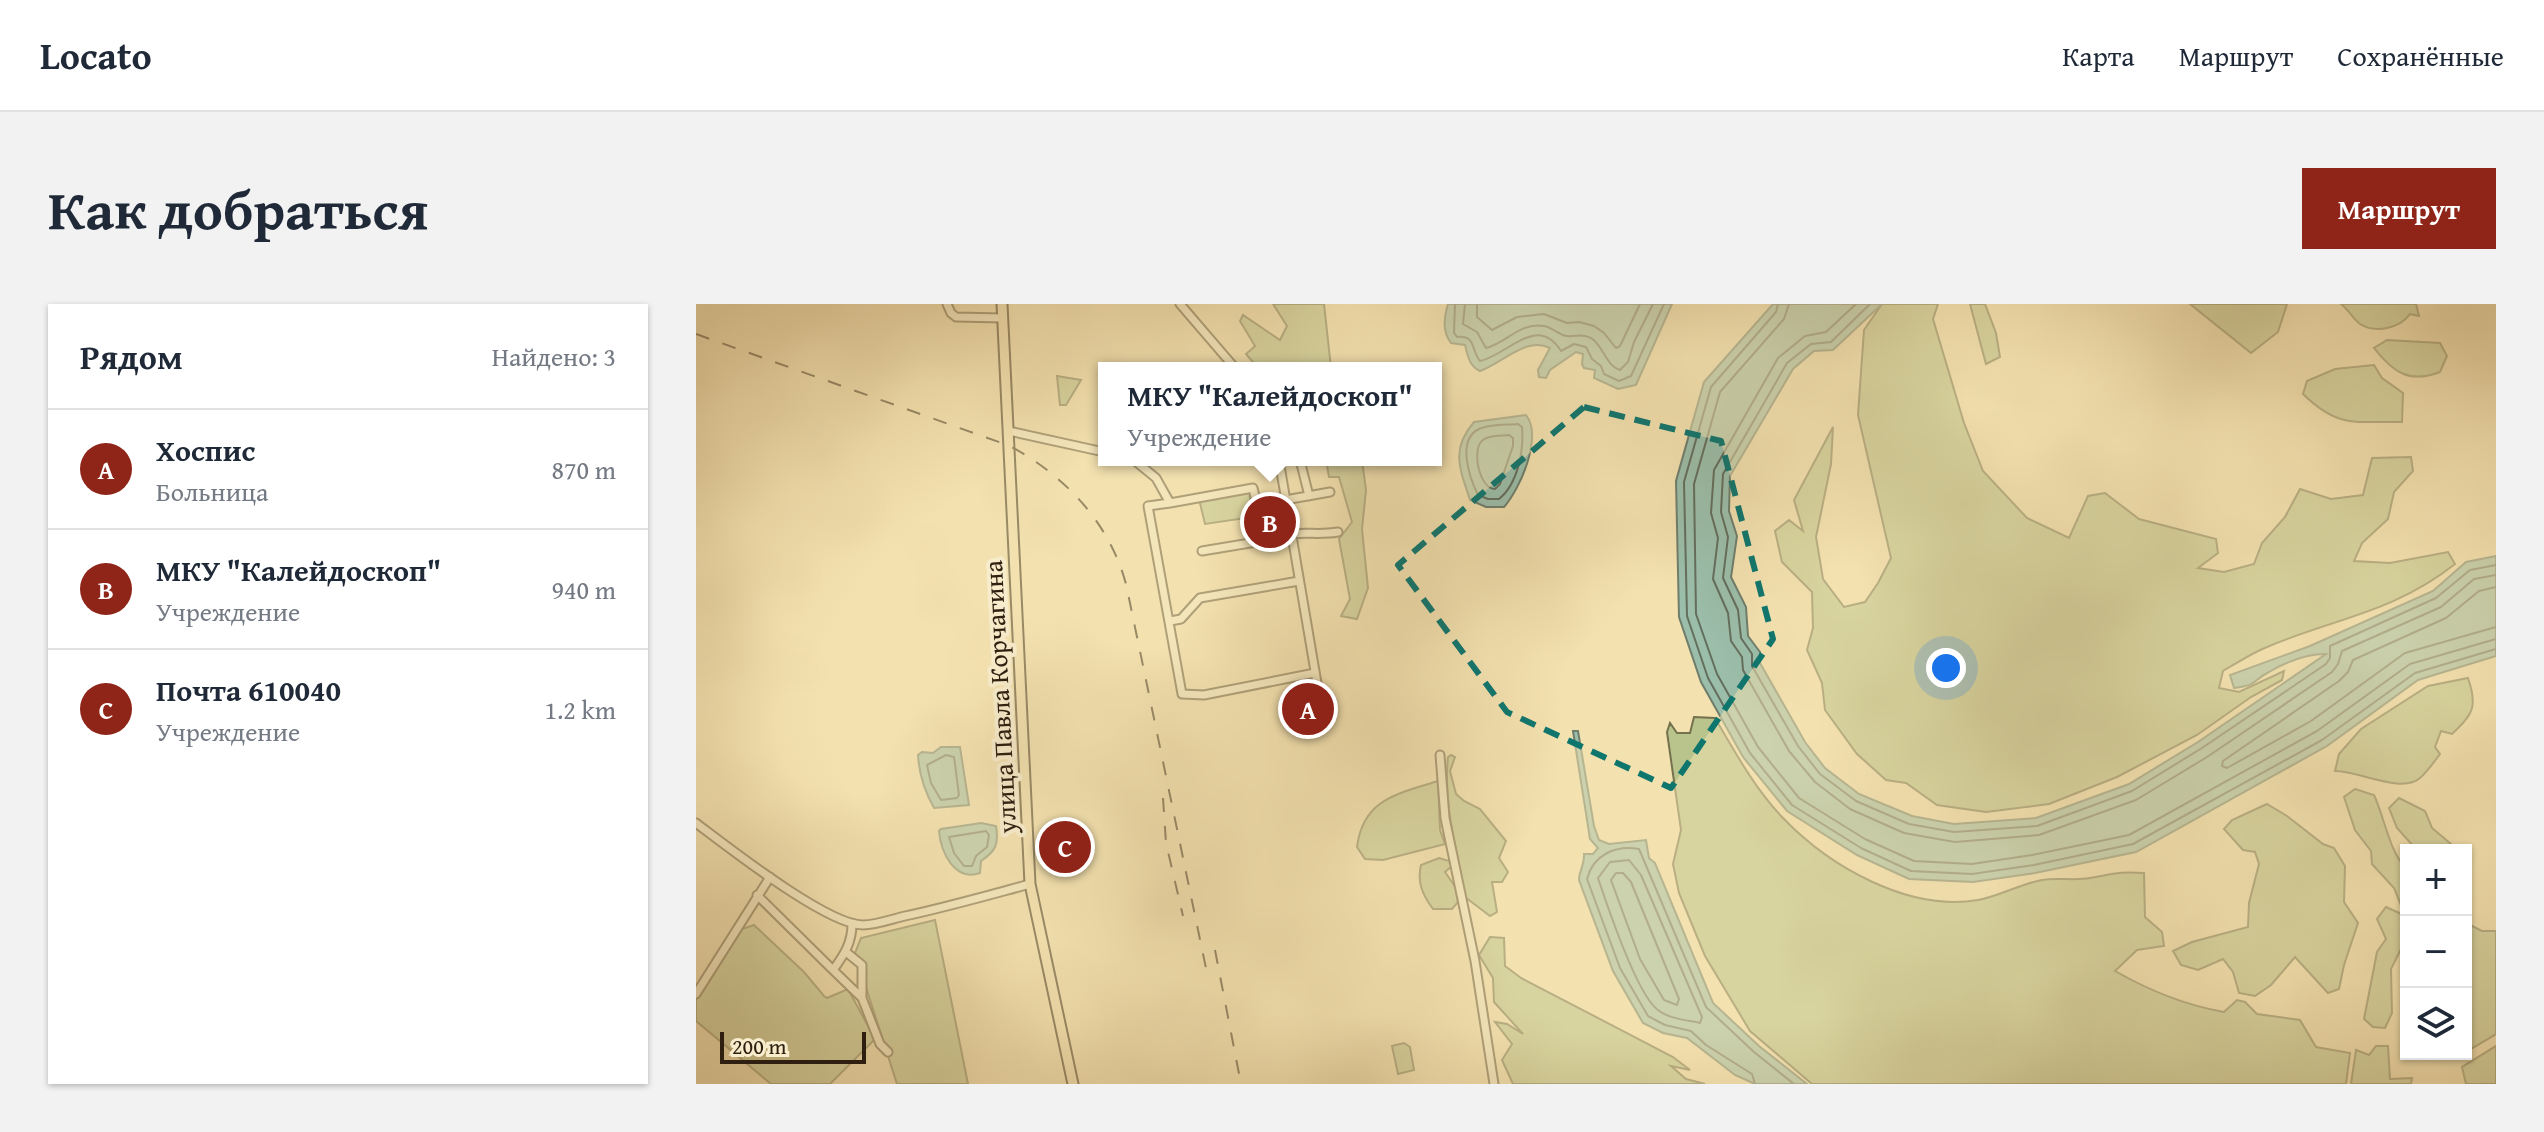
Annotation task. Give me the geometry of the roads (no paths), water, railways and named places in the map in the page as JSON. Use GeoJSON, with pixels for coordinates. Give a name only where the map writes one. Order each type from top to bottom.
{"type":"FeatureCollection","features":[{"type":"Feature","properties":{"kind":"main road","name":"улица Павла Корчагина"},"geometry":{"type":"LineString","coordinates":[[1002,304],[1030,884],[1073,1084]]}},
{"type":"Feature","properties":{"kind":"street"},"geometry":{"type":"LineString","coordinates":[[947,304],[956,317],[1003,318]]}},
{"type":"Feature","properties":{"kind":"street"},"geometry":{"type":"LineString","coordinates":[[1180,304],[1230,362]]}},
{"type":"Feature","properties":{"kind":"street"},"geometry":{"type":"LineString","coordinates":[[1009,431],[1098,451]]}},
{"type":"Feature","properties":{"kind":"street"},"geometry":{"type":"LineString","coordinates":[[1141,466],[1156,478],[1170,503]]}},
{"type":"Feature","properties":{"kind":"street"},"geometry":{"type":"LineString","coordinates":[[1280,466],[1324,724]]}},
{"type":"Feature","properties":{"kind":"street"},"geometry":{"type":"LineString","coordinates":[[1302,466],[1309,496]]}},
{"type":"Feature","properties":{"kind":"street"},"geometry":{"type":"LineString","coordinates":[[1315,673],[1182,694],[1148,506],[1253,488],[1257,505],[1330,492]]}},
{"type":"Feature","properties":{"kind":"street"},"geometry":{"type":"LineString","coordinates":[[1202,551],[1310,532],[1318,536],[1338,532]]}},
{"type":"Feature","properties":{"kind":"street"},"geometry":{"type":"LineString","coordinates":[[1170,621],[1181,619],[1200,598],[1299,581]]}},
{"type":"Feature","properties":{"kind":"street"},"geometry":{"type":"LineString","coordinates":[[1440,755],[1445,818],[1475,961],[1494,1084]]}},
{"type":"Feature","properties":{"kind":"street"},"geometry":{"type":"LineString","coordinates":[[696,823],[770,877],[814,905],[852,924],[865,925],[919,913],[1030,884]]}},
{"type":"Feature","properties":{"kind":"street"},"geometry":{"type":"LineString","coordinates":[[696,994],[770,877]]}},
{"type":"Feature","properties":{"kind":"street"},"geometry":{"type":"LineString","coordinates":[[757,895],[862,998]]}},
{"type":"Feature","properties":{"kind":"street"},"geometry":{"type":"LineString","coordinates":[[833,970],[846,952],[852,936],[852,924]]}},
{"type":"Feature","properties":{"kind":"street"},"geometry":{"type":"LineString","coordinates":[[846,952],[862,965],[862,998],[880,1044],[888,1052]]}},
{"type":"Feature","properties":{"kind":"water"},"geometry":{"type":"Polygon","coordinates":[[[1448,304],[1672,304],[1636,385],[1618,389],[1594,378],[1595,370],[1584,368],[1583,354],[1576,352],[1550,370],[1546,378],[1539,377],[1538,370],[1550,348],[1541,345],[1524,348],[1480,371],[1476,369],[1465,345],[1451,343],[1446,334],[1448,304]]]}},
{"type":"Feature","properties":{"kind":"water"},"geometry":{"type":"Polygon","coordinates":[[[1773,304],[1882,304],[1833,350],[1814,351],[1793,369],[1730,476],[1729,511],[1737,536],[1731,577],[1746,607],[1748,636],[1760,652],[1760,663],[1805,742],[1825,768],[1859,794],[1912,816],[1954,824],[2036,818],[2129,784],[2198,742],[2326,654],[2289,662],[2242,687],[2234,688],[2230,675],[2310,646],[2433,591],[2466,562],[2496,556],[2496,656],[2418,680],[2327,746],[2136,852],[1973,882],[1909,879],[1857,855],[1787,811],[1743,757],[1701,682],[1679,617],[1676,481],[1704,382],[1773,304]]]}},
{"type":"Feature","properties":{"kind":"water"},"geometry":{"type":"Polygon","coordinates":[[[1526,415],[1531,425],[1531,449],[1510,499],[1504,507],[1486,507],[1470,500],[1459,460],[1467,432],[1474,422],[1526,415]]]}},
{"type":"Feature","properties":{"kind":"water"},"geometry":{"type":"Polygon","coordinates":[[[1573,731],[1578,731],[1599,840],[1609,844],[1646,840],[1649,858],[1655,863],[1713,1003],[1759,1046],[1807,1084],[1755,1084],[1735,1075],[1687,1038],[1663,1033],[1643,1023],[1613,971],[1579,880],[1584,854],[1593,854],[1598,848],[1590,839],[1573,731]]]}},
{"type":"Feature","properties":{"kind":"water"},"geometry":{"type":"Polygon","coordinates":[[[941,747],[960,747],[969,805],[934,808],[931,802],[921,775],[918,755],[922,752],[933,753],[941,747]]]}},
{"type":"Feature","properties":{"kind":"water"},"geometry":{"type":"Polygon","coordinates":[[[981,823],[996,826],[995,846],[981,861],[980,873],[963,873],[946,856],[939,831],[981,823]]]}},
{"type":"Feature","properties":{"kind":"railway"},"geometry":{"type":"LineString","coordinates":[[696,334],[1010,446],[1049,472],[1082,503],[1108,540],[1126,584],[1207,973]]}},
{"type":"Feature","properties":{"kind":"railway"},"geometry":{"type":"LineString","coordinates":[[1163,798],[1166,843],[1183,916]]}},
{"type":"Feature","properties":{"kind":"railway"},"geometry":{"type":"LineString","coordinates":[[1215,950],[1241,1084]]}},
{"type":"Feature","properties":{"kind":"place","name":"МКУ \"Калейдоскоп\""},"geometry":{"type":"Point","coordinates":[1270,522]}},
{"type":"Feature","properties":{"kind":"place","name":"Хоспис"},"geometry":{"type":"Point","coordinates":[1308,709]}},
{"type":"Feature","properties":{"kind":"place","name":"Почта 610040"},"geometry":{"type":"Point","coordinates":[1065,847]}}]}
